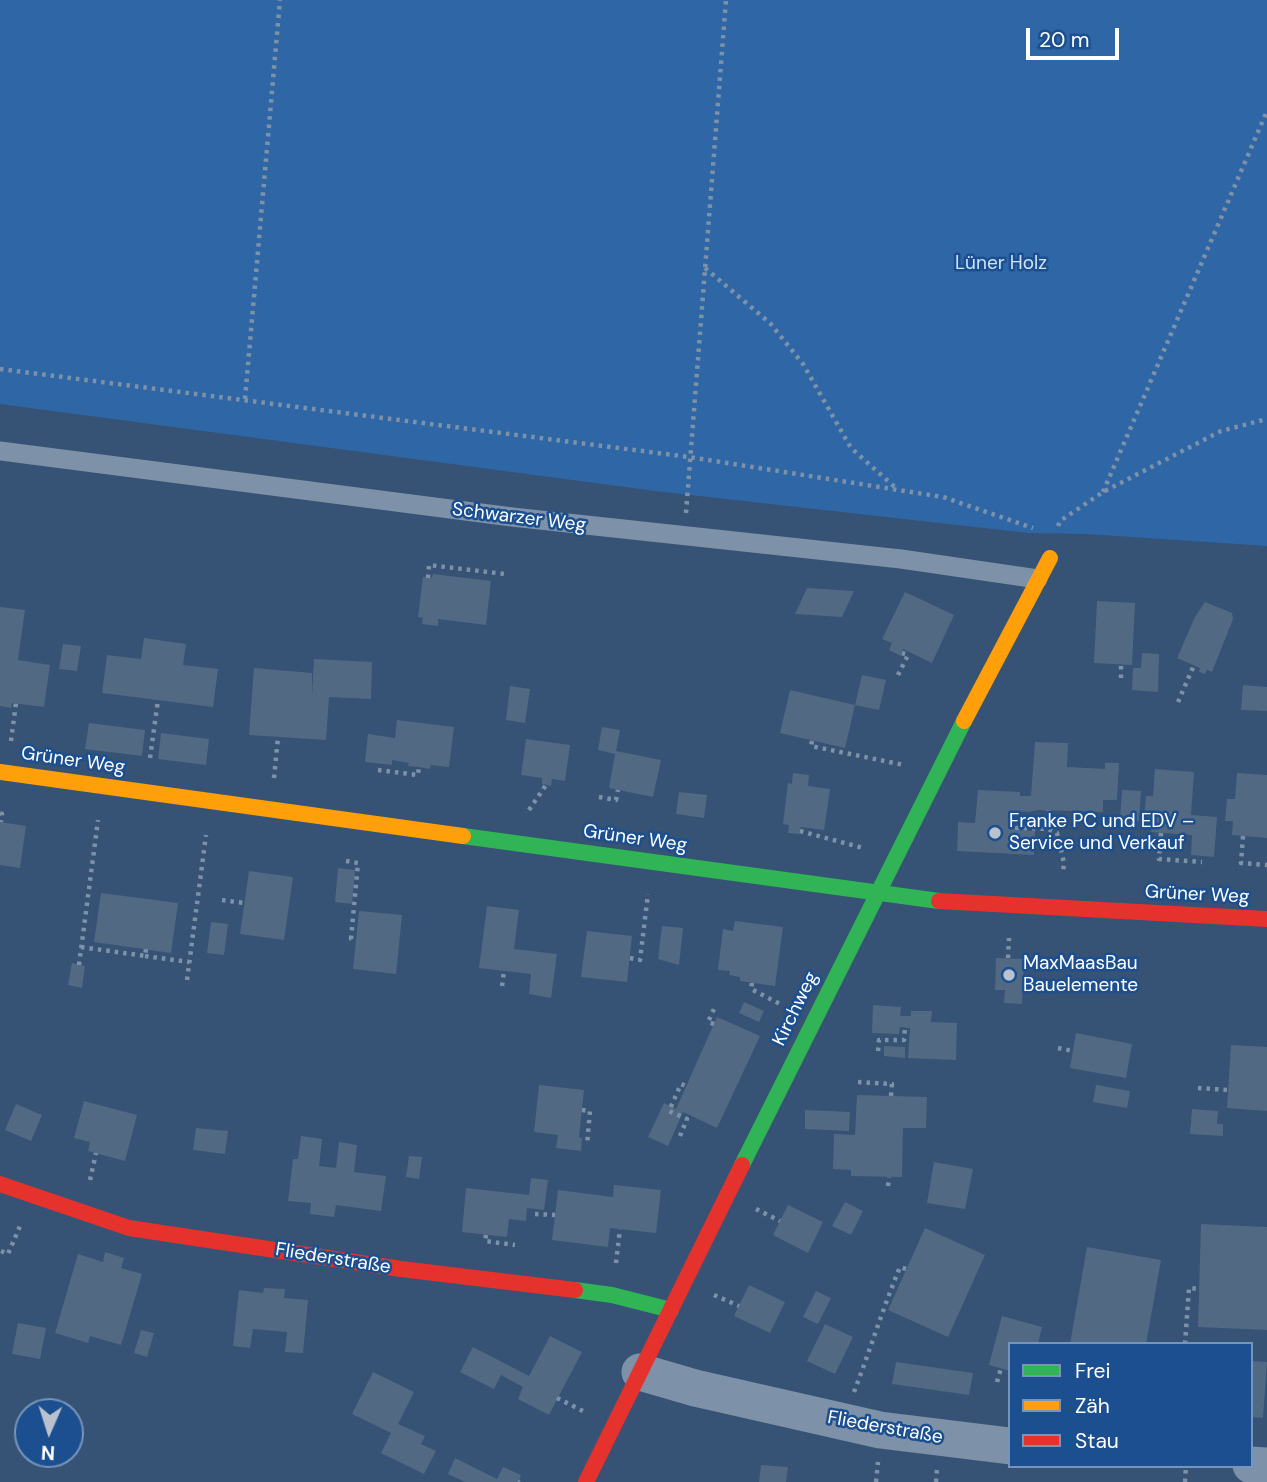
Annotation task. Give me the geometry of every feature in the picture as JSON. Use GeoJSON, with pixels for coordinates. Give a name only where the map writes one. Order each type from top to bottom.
{"type":"FeatureCollection","features":[{"type":"Feature","properties":{"kind":"street","name":"Kirchweg"},"geometry":{"type":"LineString","coordinates":[[586,1482],[877,893],[1050,558]]}},
{"type":"Feature","properties":{"kind":"street","name":"Grüner Weg"},"geometry":{"type":"LineString","coordinates":[[0,772],[936,901],[1267,919]]}},
{"type":"Feature","properties":{"kind":"street","name":"Fliederstraße"},"geometry":{"type":"LineString","coordinates":[[0,1184],[129,1228],[401,1269],[612,1295],[671,1310]]}},
{"type":"Feature","properties":{"kind":"street","name":"Fliederstraße"},"geometry":{"type":"LineString","coordinates":[[640,1372],[695,1388],[880,1430],[1008,1446]]}},
{"type":"Feature","properties":{"kind":"lane","name":"Schwarzer Weg"},"geometry":{"type":"LineString","coordinates":[[0,452],[685,538],[901,559],[1038,579]]}},
{"type":"Feature","properties":{"kind":"path"},"geometry":{"type":"LineString","coordinates":[[245,399],[279,0]]}},
{"type":"Feature","properties":{"kind":"path"},"geometry":{"type":"LineString","coordinates":[[685,538],[689,457],[726,0]]}},
{"type":"Feature","properties":{"kind":"path"},"geometry":{"type":"LineString","coordinates":[[1103,492],[1267,111]]}},
{"type":"Feature","properties":{"kind":"path"},"geometry":{"type":"LineString","coordinates":[[705,268],[770,323],[803,364],[851,448],[898,490]]}},
{"type":"Feature","properties":{"kind":"path"},"geometry":{"type":"LineString","coordinates":[[0,369],[689,457],[943,497],[1042,531]]}},
{"type":"Feature","properties":{"kind":"path"},"geometry":{"type":"LineString","coordinates":[[1054,535],[1060,521],[1103,492],[1221,431],[1267,419]]}},
{"type":"Feature","properties":{"kind":"path"},"geometry":{"type":"LineString","coordinates":[[428,578],[429,565],[505,574]]}},
{"type":"Feature","properties":{"kind":"path"},"geometry":{"type":"LineString","coordinates":[[898,676],[908,655],[902,653]]}},
{"type":"Feature","properties":{"kind":"path"},"geometry":{"type":"LineString","coordinates":[[1121,664],[1121,678]]}},
{"type":"Feature","properties":{"kind":"path"},"geometry":{"type":"LineString","coordinates":[[1178,702],[1194,665]]}},
{"type":"Feature","properties":{"kind":"path"},"geometry":{"type":"LineString","coordinates":[[145,792],[158,700]]}},
{"type":"Feature","properties":{"kind":"path"},"geometry":{"type":"LineString","coordinates":[[811,741],[811,746],[938,772]]}},
{"type":"Feature","properties":{"kind":"path"},"geometry":{"type":"LineString","coordinates":[[378,771],[418,775],[419,767]]}},
{"type":"Feature","properties":{"kind":"path"},"geometry":{"type":"LineString","coordinates":[[79,965],[103,786]]}},
{"type":"Feature","properties":{"kind":"path"},"geometry":{"type":"LineString","coordinates":[[599,797],[616,800],[618,790]]}},
{"type":"Feature","properties":{"kind":"path"},"geometry":{"type":"LineString","coordinates":[[187,980],[211,801]]}},
{"type":"Feature","properties":{"kind":"path"},"geometry":{"type":"LineString","coordinates":[[1048,829],[1049,810]]}},
{"type":"Feature","properties":{"kind":"path"},"geometry":{"type":"LineString","coordinates":[[0,813],[1,822]]}},
{"type":"Feature","properties":{"kind":"path"},"geometry":{"type":"LineString","coordinates":[[1017,830],[1048,829],[1058,833],[1064,863],[1061,909]]}},
{"type":"Feature","properties":{"kind":"path"},"geometry":{"type":"LineString","coordinates":[[800,831],[896,857]]}},
{"type":"Feature","properties":{"kind":"path"},"geometry":{"type":"LineString","coordinates":[[1161,833],[1159,859],[1202,862]]}},
{"type":"Feature","properties":{"kind":"path"},"geometry":{"type":"LineString","coordinates":[[1242,836],[1241,863],[1267,865]]}},
{"type":"Feature","properties":{"kind":"path"},"geometry":{"type":"LineString","coordinates":[[346,861],[358,863],[351,939],[355,940]]}},
{"type":"Feature","properties":{"kind":"path"},"geometry":{"type":"LineString","coordinates":[[630,958],[639,960],[651,863]]}},
{"type":"Feature","properties":{"kind":"path"},"geometry":{"type":"LineString","coordinates":[[222,900],[244,903]]}},
{"type":"Feature","properties":{"kind":"path"},"geometry":{"type":"LineString","coordinates":[[119,952],[120,946]]}},
{"type":"Feature","properties":{"kind":"path"},"geometry":{"type":"LineString","coordinates":[[81,947],[189,962]]}},
{"type":"Feature","properties":{"kind":"path"},"geometry":{"type":"LineString","coordinates":[[145,956],[146,949]]}},
{"type":"Feature","properties":{"kind":"path"},"geometry":{"type":"LineString","coordinates":[[502,986],[504,971]]}},
{"type":"Feature","properties":{"kind":"path"},"geometry":{"type":"LineString","coordinates":[[714,1009],[708,1022],[714,1024]]}},
{"type":"Feature","properties":{"kind":"path"},"geometry":{"type":"LineString","coordinates":[[878,1051],[879,1040],[904,1041],[905,1027]]}},
{"type":"Feature","properties":{"kind":"path"},"geometry":{"type":"LineString","coordinates":[[1058,1048],[1073,1051]]}},
{"type":"Feature","properties":{"kind":"path"},"geometry":{"type":"LineString","coordinates":[[858,1082],[892,1084],[891,1096]]}},
{"type":"Feature","properties":{"kind":"path"},"geometry":{"type":"LineString","coordinates":[[680,1136],[687,1119],[669,1111],[681,1084],[686,1086]]}},
{"type":"Feature","properties":{"kind":"path"},"geometry":{"type":"LineString","coordinates":[[1198,1088],[1228,1090]]}},
{"type":"Feature","properties":{"kind":"path"},"geometry":{"type":"LineString","coordinates":[[582,1110],[590,1111],[587,1144]]}},
{"type":"Feature","properties":{"kind":"path"},"geometry":{"type":"LineString","coordinates":[[888,1186],[889,1177]]}},
{"type":"Feature","properties":{"kind":"path"},"geometry":{"type":"LineString","coordinates":[[535,1214],[555,1215]]}},
{"type":"Feature","properties":{"kind":"path"},"geometry":{"type":"LineString","coordinates":[[486,1235],[485,1241],[515,1245]]}},
{"type":"Feature","properties":{"kind":"path"},"geometry":{"type":"LineString","coordinates":[[842,1421],[872,1347],[891,1289],[901,1267],[906,1269]]}},
{"type":"Feature","properties":{"kind":"path"},"geometry":{"type":"LineString","coordinates":[[1185,1342],[1189,1288],[1199,1289]]}},
{"type":"Feature","properties":{"kind":"path"},"geometry":{"type":"LineString","coordinates":[[998,1382],[1001,1368]]}},
{"type":"Feature","properties":{"kind":"green space","name":"Lüner Holz"},"geometry":{"type":"Polygon","coordinates":[[[0,0],[1267,0],[1267,546],[1086,534],[1028,533],[655,491],[0,404],[0,0]]]}},
{"type":"Feature","properties":{"kind":"building"},"geometry":{"type":"Polygon","coordinates":[[[433,574],[491,581],[486,625],[438,619],[438,626],[422,624],[423,618],[418,617],[423,577],[432,578],[433,574]]]}},
{"type":"Feature","properties":{"kind":"building"},"geometry":{"type":"Polygon","coordinates":[[[807,588],[854,591],[842,617],[795,614],[807,588]]]}},
{"type":"Feature","properties":{"kind":"building"},"geometry":{"type":"Polygon","coordinates":[[[905,592],[954,615],[932,663],[903,649],[901,656],[889,650],[892,643],[882,639],[905,592]]]}},
{"type":"Feature","properties":{"kind":"building"},"geometry":{"type":"Polygon","coordinates":[[[1097,601],[1135,603],[1132,665],[1094,663],[1097,601]]]}},
{"type":"Feature","properties":{"kind":"building"},"geometry":{"type":"Polygon","coordinates":[[[1205,602],[1232,613],[1233,619],[1212,672],[1207,670],[1205,674],[1199,672],[1200,668],[1177,658],[1195,617],[1205,602]]]}},
{"type":"Feature","properties":{"kind":"building"},"geometry":{"type":"Polygon","coordinates":[[[0,607],[25,610],[18,660],[50,665],[44,707],[12,703],[11,708],[0,706],[0,607]]]}},
{"type":"Feature","properties":{"kind":"building"},"geometry":{"type":"Polygon","coordinates":[[[144,638],[186,644],[183,665],[218,669],[213,707],[102,693],[107,655],[141,659],[144,638]]]}},
{"type":"Feature","properties":{"kind":"building"},"geometry":{"type":"Polygon","coordinates":[[[63,644],[81,646],[77,671],[59,669],[63,644]]]}},
{"type":"Feature","properties":{"kind":"building"},"geometry":{"type":"Polygon","coordinates":[[[1142,653],[1159,654],[1158,692],[1132,690],[1133,668],[1141,668],[1142,653]]]}},
{"type":"Feature","properties":{"kind":"building"},"geometry":{"type":"Polygon","coordinates":[[[314,659],[372,662],[371,699],[329,697],[326,740],[249,735],[254,668],[312,673],[312,696],[314,659]]]}},
{"type":"Feature","properties":{"kind":"building"},"geometry":{"type":"Polygon","coordinates":[[[862,675],[886,680],[879,710],[855,705],[862,675]]]}},
{"type":"Feature","properties":{"kind":"building"},"geometry":{"type":"Polygon","coordinates":[[[1243,685],[1267,687],[1267,711],[1241,710],[1243,685]]]}},
{"type":"Feature","properties":{"kind":"building"},"geometry":{"type":"Polygon","coordinates":[[[510,686],[530,689],[525,723],[506,720],[510,686]]]}},
{"type":"Feature","properties":{"kind":"building"},"geometry":{"type":"Polygon","coordinates":[[[790,690],[855,705],[845,748],[780,733],[790,690]]]}},
{"type":"Feature","properties":{"kind":"building"},"geometry":{"type":"Polygon","coordinates":[[[397,720],[454,727],[449,767],[431,765],[430,769],[408,766],[409,763],[392,760],[392,765],[365,762],[368,734],[395,738],[397,720]]]}},
{"type":"Feature","properties":{"kind":"building"},"geometry":{"type":"Polygon","coordinates":[[[89,723],[145,730],[142,756],[85,749],[89,723]]]}},
{"type":"Feature","properties":{"kind":"building"},"geometry":{"type":"Polygon","coordinates":[[[602,727],[620,730],[616,751],[661,760],[653,797],[609,788],[615,754],[598,750],[602,727]]]}},
{"type":"Feature","properties":{"kind":"building"},"geometry":{"type":"Polygon","coordinates":[[[161,733],[209,739],[206,765],[158,759],[161,733]]]}},
{"type":"Feature","properties":{"kind":"building"},"geometry":{"type":"Polygon","coordinates":[[[526,739],[570,745],[565,781],[552,779],[551,786],[542,784],[542,778],[521,775],[526,739]]]}},
{"type":"Feature","properties":{"kind":"building"},"geometry":{"type":"Polygon","coordinates":[[[1035,742],[1068,743],[1067,767],[1105,769],[1105,763],[1119,763],[1117,800],[1103,800],[1103,812],[1014,811],[1014,830],[1035,831],[1034,855],[957,851],[958,822],[975,823],[978,790],[1020,792],[1020,796],[1031,796],[1035,742]]]}},
{"type":"Feature","properties":{"kind":"building"},"geometry":{"type":"Polygon","coordinates":[[[1155,769],[1194,772],[1191,815],[1217,817],[1214,857],[1191,855],[1192,835],[1151,832],[1152,818],[1144,817],[1146,796],[1153,796],[1155,769]]]}},
{"type":"Feature","properties":{"kind":"building"},"geometry":{"type":"Polygon","coordinates":[[[793,773],[809,775],[808,786],[830,789],[824,830],[801,827],[799,834],[788,833],[789,825],[783,824],[788,783],[792,784],[793,773]]]}},
{"type":"Feature","properties":{"kind":"building"},"geometry":{"type":"Polygon","coordinates":[[[1237,773],[1267,775],[1267,838],[1232,835],[1233,821],[1225,821],[1227,799],[1235,799],[1237,773]]]}},
{"type":"Feature","properties":{"kind":"building"},"geometry":{"type":"Polygon","coordinates":[[[1122,790],[1141,791],[1139,821],[1120,819],[1122,790]]]}},
{"type":"Feature","properties":{"kind":"building"},"geometry":{"type":"Polygon","coordinates":[[[679,792],[707,795],[704,818],[676,814],[679,792]]]}},
{"type":"Feature","properties":{"kind":"building"},"geometry":{"type":"Polygon","coordinates":[[[0,822],[26,826],[20,868],[0,865],[0,822]]]}},
{"type":"Feature","properties":{"kind":"building"},"geometry":{"type":"Polygon","coordinates":[[[338,868],[355,870],[352,904],[335,902],[338,868]]]}},
{"type":"Feature","properties":{"kind":"building"},"geometry":{"type":"Polygon","coordinates":[[[249,871],[293,877],[284,940],[240,934],[249,871]]]}},
{"type":"Feature","properties":{"kind":"building"},"geometry":{"type":"Polygon","coordinates":[[[101,893],[178,903],[171,953],[94,942],[101,893]]]}},
{"type":"Feature","properties":{"kind":"building"},"geometry":{"type":"Polygon","coordinates":[[[487,906],[519,910],[514,949],[557,954],[551,998],[529,994],[531,974],[479,968],[487,906]]]}},
{"type":"Feature","properties":{"kind":"building"},"geometry":{"type":"Polygon","coordinates":[[[359,911],[402,915],[396,974],[353,969],[359,911]]]}},
{"type":"Feature","properties":{"kind":"building"},"geometry":{"type":"Polygon","coordinates":[[[735,921],[783,927],[775,986],[740,981],[740,977],[729,975],[730,971],[718,970],[723,929],[733,931],[735,921]]]}},
{"type":"Feature","properties":{"kind":"building"},"geometry":{"type":"Polygon","coordinates":[[[211,922],[228,924],[224,955],[207,953],[211,922]]]}},
{"type":"Feature","properties":{"kind":"building"},"geometry":{"type":"Polygon","coordinates":[[[662,926],[683,928],[679,965],[658,959],[662,926]]]}},
{"type":"Feature","properties":{"kind":"building"},"geometry":{"type":"Polygon","coordinates":[[[587,931],[632,936],[627,982],[581,977],[587,931]]]}},
{"type":"Feature","properties":{"kind":"building","name":"MaxMaasBau Bauelemente"},"geometry":{"type":"Polygon","coordinates":[[[996,958],[1024,959],[1022,1004],[1004,1003],[1005,990],[995,990],[996,958]]]}},
{"type":"Feature","properties":{"kind":"building"},"geometry":{"type":"Polygon","coordinates":[[[72,963],[85,966],[82,988],[68,985],[72,963]]]}},
{"type":"Feature","properties":{"kind":"building"},"geometry":{"type":"Polygon","coordinates":[[[744,1002],[764,1011],[759,1022],[739,1013],[744,1002]]]}},
{"type":"Feature","properties":{"kind":"building"},"geometry":{"type":"Polygon","coordinates":[[[873,1005],[901,1007],[900,1016],[911,1016],[911,1011],[932,1011],[931,1022],[957,1023],[956,1060],[908,1058],[910,1028],[900,1027],[899,1034],[872,1033],[873,1005]]]}},
{"type":"Feature","properties":{"kind":"building"},"geometry":{"type":"Polygon","coordinates":[[[717,1017],[760,1036],[717,1128],[683,1112],[668,1146],[648,1137],[664,1103],[676,1109],[717,1017]]]}},
{"type":"Feature","properties":{"kind":"building"},"geometry":{"type":"Polygon","coordinates":[[[1076,1033],[1132,1044],[1126,1078],[1070,1068],[1076,1033]]]}},
{"type":"Feature","properties":{"kind":"building"},"geometry":{"type":"Polygon","coordinates":[[[1231,1045],[1267,1047],[1267,1111],[1227,1108],[1231,1045]]]}},
{"type":"Feature","properties":{"kind":"building"},"geometry":{"type":"Polygon","coordinates":[[[884,1046],[905,1047],[905,1058],[884,1056],[884,1046]]]}},
{"type":"Feature","properties":{"kind":"building"},"geometry":{"type":"Polygon","coordinates":[[[539,1085],[584,1090],[579,1137],[582,1138],[581,1151],[556,1148],[558,1135],[534,1132],[539,1085]]]}},
{"type":"Feature","properties":{"kind":"building"},"geometry":{"type":"Polygon","coordinates":[[[1096,1085],[1130,1091],[1127,1108],[1093,1102],[1096,1085]]]}},
{"type":"Feature","properties":{"kind":"building"},"geometry":{"type":"Polygon","coordinates":[[[857,1095],[927,1097],[926,1128],[903,1128],[902,1177],[851,1176],[851,1170],[833,1169],[834,1134],[855,1135],[857,1095]]]}},
{"type":"Feature","properties":{"kind":"building"},"geometry":{"type":"Polygon","coordinates":[[[84,1101],[137,1115],[125,1161],[88,1151],[90,1142],[74,1138],[84,1101]]]}},
{"type":"Feature","properties":{"kind":"building"},"geometry":{"type":"Polygon","coordinates":[[[16,1104],[42,1115],[31,1141],[5,1130],[16,1104]]]}},
{"type":"Feature","properties":{"kind":"building"},"geometry":{"type":"Polygon","coordinates":[[[1192,1109],[1218,1111],[1217,1124],[1223,1124],[1223,1136],[1190,1134],[1192,1109]]]}},
{"type":"Feature","properties":{"kind":"building"},"geometry":{"type":"Polygon","coordinates":[[[805,1110],[850,1112],[849,1131],[805,1129],[805,1110]]]}},
{"type":"Feature","properties":{"kind":"building"},"geometry":{"type":"Polygon","coordinates":[[[196,1128],[228,1131],[225,1154],[193,1150],[196,1128]]]}},
{"type":"Feature","properties":{"kind":"building"},"geometry":{"type":"Polygon","coordinates":[[[301,1136],[322,1139],[319,1166],[336,1168],[339,1142],[357,1145],[354,1172],[386,1176],[381,1211],[336,1205],[334,1217],[310,1214],[311,1203],[288,1201],[293,1159],[298,1159],[301,1136]]]}},
{"type":"Feature","properties":{"kind":"building"},"geometry":{"type":"Polygon","coordinates":[[[409,1156],[422,1157],[419,1179],[406,1177],[409,1156]]]}},
{"type":"Feature","properties":{"kind":"building"},"geometry":{"type":"Polygon","coordinates":[[[934,1162],[973,1169],[965,1209],[927,1203],[934,1162]]]}},
{"type":"Feature","properties":{"kind":"building"},"geometry":{"type":"Polygon","coordinates":[[[531,1178],[548,1180],[544,1210],[527,1208],[526,1221],[509,1219],[507,1237],[462,1232],[466,1188],[529,1195],[531,1178]]]}},
{"type":"Feature","properties":{"kind":"building"},"geometry":{"type":"Polygon","coordinates":[[[614,1185],[661,1190],[656,1233],[610,1228],[608,1247],[552,1240],[558,1190],[613,1197],[614,1185]]]}},
{"type":"Feature","properties":{"kind":"building"},"geometry":{"type":"Polygon","coordinates":[[[845,1202],[863,1211],[851,1235],[832,1226],[845,1202]]]}},
{"type":"Feature","properties":{"kind":"building"},"geometry":{"type":"Polygon","coordinates":[[[788,1205],[823,1222],[808,1253],[773,1235],[788,1205]]]}},
{"type":"Feature","properties":{"kind":"building"},"geometry":{"type":"Polygon","coordinates":[[[1201,1224],[1267,1227],[1267,1330],[1198,1327],[1201,1224]]]}},
{"type":"Feature","properties":{"kind":"building"},"geometry":{"type":"Polygon","coordinates":[[[925,1228],[985,1255],[948,1337],[888,1310],[925,1228]]]}},
{"type":"Feature","properties":{"kind":"building"},"geometry":{"type":"Polygon","coordinates":[[[1087,1247],[1161,1260],[1146,1342],[1070,1342],[1087,1247]]]}},
{"type":"Feature","properties":{"kind":"building"},"geometry":{"type":"Polygon","coordinates":[[[105,1252],[124,1258],[121,1268],[142,1274],[121,1345],[90,1336],[88,1343],[55,1333],[78,1254],[103,1262],[105,1252]]]}},
{"type":"Feature","properties":{"kind":"building"},"geometry":{"type":"Polygon","coordinates":[[[749,1285],[785,1302],[770,1333],[734,1316],[749,1285]]]}},
{"type":"Feature","properties":{"kind":"building"},"geometry":{"type":"Polygon","coordinates":[[[264,1288],[285,1289],[284,1298],[308,1300],[303,1353],[285,1352],[287,1332],[253,1329],[250,1348],[233,1346],[239,1290],[263,1293],[264,1288]]]}},
{"type":"Feature","properties":{"kind":"building"},"geometry":{"type":"Polygon","coordinates":[[[816,1291],[831,1298],[818,1324],[803,1317],[816,1291]]]}},
{"type":"Feature","properties":{"kind":"building"},"geometry":{"type":"Polygon","coordinates":[[[1002,1316],[1042,1327],[1038,1342],[1008,1342],[1008,1370],[989,1365],[1002,1316]]]}},
{"type":"Feature","properties":{"kind":"building"},"geometry":{"type":"Polygon","coordinates":[[[18,1323],[46,1328],[40,1359],[12,1354],[18,1323]]]}},
{"type":"Feature","properties":{"kind":"building"},"geometry":{"type":"Polygon","coordinates":[[[825,1324],[853,1337],[835,1374],[807,1361],[825,1324]]]}},
{"type":"Feature","properties":{"kind":"building"},"geometry":{"type":"Polygon","coordinates":[[[141,1330],[154,1333],[147,1357],[134,1353],[141,1330]]]}},
{"type":"Feature","properties":{"kind":"building"},"geometry":{"type":"Polygon","coordinates":[[[550,1336],[582,1352],[549,1415],[518,1399],[523,1387],[501,1375],[494,1389],[460,1372],[473,1347],[529,1376],[550,1336]]]}},
{"type":"Feature","properties":{"kind":"building"},"geometry":{"type":"Polygon","coordinates":[[[1253,1361],[1267,1362],[1263,1418],[1253,1417],[1253,1361]]]}},
{"type":"Feature","properties":{"kind":"building"},"geometry":{"type":"Polygon","coordinates":[[[896,1362],[973,1373],[969,1395],[892,1384],[896,1362]]]}},
{"type":"Feature","properties":{"kind":"building"},"geometry":{"type":"Polygon","coordinates":[[[373,1372],[414,1392],[398,1424],[425,1436],[421,1444],[436,1451],[424,1474],[381,1453],[391,1433],[352,1414],[373,1372]]]}},
{"type":"Feature","properties":{"kind":"building"},"geometry":{"type":"Polygon","coordinates":[[[455,1458],[497,1479],[503,1467],[521,1475],[518,1482],[465,1482],[448,1474],[455,1458]]]}},
{"type":"Feature","properties":{"kind":"building"},"geometry":{"type":"Polygon","coordinates":[[[761,1465],[788,1467],[786,1482],[759,1482],[761,1465]]]}},
{"type":"Feature","properties":{"kind":"traffic: fast"},"geometry":{"type":"LineString","coordinates":[[742,1165],[964,721]]}},
{"type":"Feature","properties":{"kind":"traffic: fast"},"geometry":{"type":"LineString","coordinates":[[463,836],[939,901]]}},
{"type":"Feature","properties":{"kind":"traffic: fast"},"geometry":{"type":"LineString","coordinates":[[575,1290],[612,1295],[671,1310]]}},
{"type":"Feature","properties":{"kind":"traffic: slow"},"geometry":{"type":"LineString","coordinates":[[964,721],[1050,558]]}},
{"type":"Feature","properties":{"kind":"traffic: slow"},"geometry":{"type":"LineString","coordinates":[[0,772],[463,836]]}},
{"type":"Feature","properties":{"kind":"traffic: jam"},"geometry":{"type":"LineString","coordinates":[[939,901],[1267,919]]}},
{"type":"Feature","properties":{"kind":"traffic: jam"},"geometry":{"type":"LineString","coordinates":[[586,1482],[742,1165]]}},
{"type":"Feature","properties":{"kind":"traffic: jam"},"geometry":{"type":"LineString","coordinates":[[0,1184],[129,1228],[401,1269],[575,1290]]}},
{"type":"Feature","properties":{"kind":"place","name":"Franke PC und EDV – Service und Verkauf"},"geometry":{"type":"Point","coordinates":[995,833]}},
{"type":"Feature","properties":{"kind":"place","name":"MaxMaasBau Bauelemente"},"geometry":{"type":"Point","coordinates":[1009,975]}}]}
